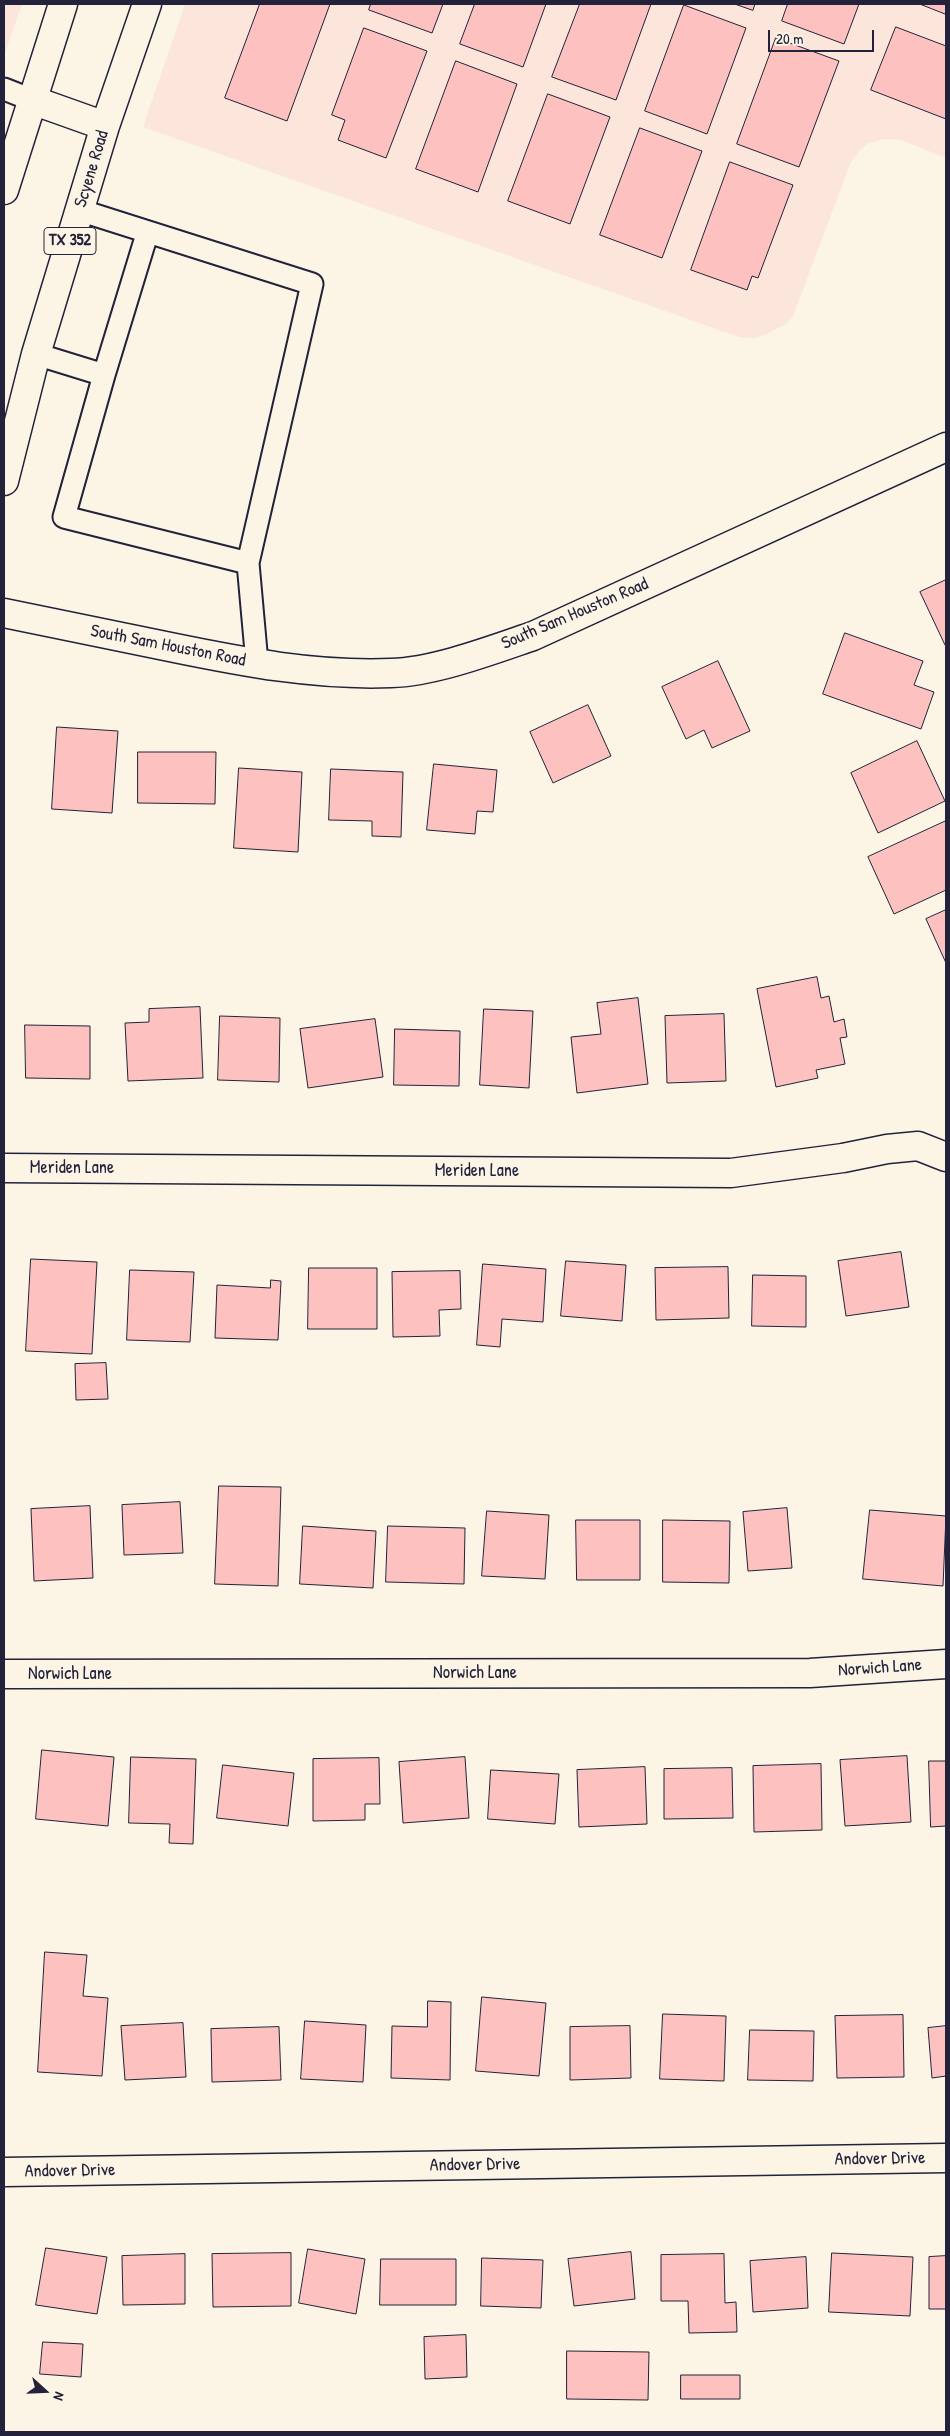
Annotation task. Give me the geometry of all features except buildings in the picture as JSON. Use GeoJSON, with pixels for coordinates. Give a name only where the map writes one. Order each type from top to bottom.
{"type":"FeatureCollection","features":[{"type":"Feature","properties":{"kind":"street"},"geometry":{"type":"LineString","coordinates":[[4,190],[63,4]]}},
{"type":"Feature","properties":{"kind":"street","name":"Scyene Road"},"geometry":{"type":"LineString","coordinates":[[4,481],[36,354],[79,210],[105,126],[147,4]]}},
{"type":"Feature","properties":{"kind":"street"},"geometry":{"type":"LineString","coordinates":[[32,100],[105,126]]}},
{"type":"Feature","properties":{"kind":"street","name":"South Sam Houston Road"},"geometry":{"type":"LineString","coordinates":[[4,613],[257,663],[318,671],[392,673],[424,668],[498,648],[542,632],[946,447]]}},
{"type":"Feature","properties":{"kind":"street","name":"Meriden Lane"},"geometry":{"type":"LineString","coordinates":[[4,1168],[731,1173],[918,1146],[946,1156]]}},
{"type":"Feature","properties":{"kind":"street","name":"Norwich Lane"},"geometry":{"type":"LineString","coordinates":[[4,1674],[800,1673],[946,1664]]}},
{"type":"Feature","properties":{"kind":"street","name":"Andover Drive"},"geometry":{"type":"LineString","coordinates":[[4,2172],[946,2158]]}},
{"type":"Feature","properties":{"kind":"lane"},"geometry":{"type":"LineString","coordinates":[[4,89],[32,100]]}},
{"type":"Feature","properties":{"kind":"lane"},"geometry":{"type":"LineString","coordinates":[[79,210],[147,234],[312,284],[248,563],[257,663]]}},
{"type":"Feature","properties":{"kind":"lane"},"geometry":{"type":"LineString","coordinates":[[147,234],[104,375],[64,517],[248,563]]}},
{"type":"Feature","properties":{"kind":"lane"},"geometry":{"type":"LineString","coordinates":[[36,354],[104,375]]}},
{"type":"Feature","properties":{"kind":"shaded area"},"geometry":{"type":"Polygon","coordinates":[[[4,4],[22,4],[4,56],[4,4]]]}},
{"type":"Feature","properties":{"kind":"shaded area"},"geometry":{"type":"Polygon","coordinates":[[[185,4],[946,4],[946,158],[901,140],[884,139],[869,143],[859,151],[851,162],[793,316],[786,324],[765,335],[755,338],[739,337],[143,127],[185,4]]]}}]}
